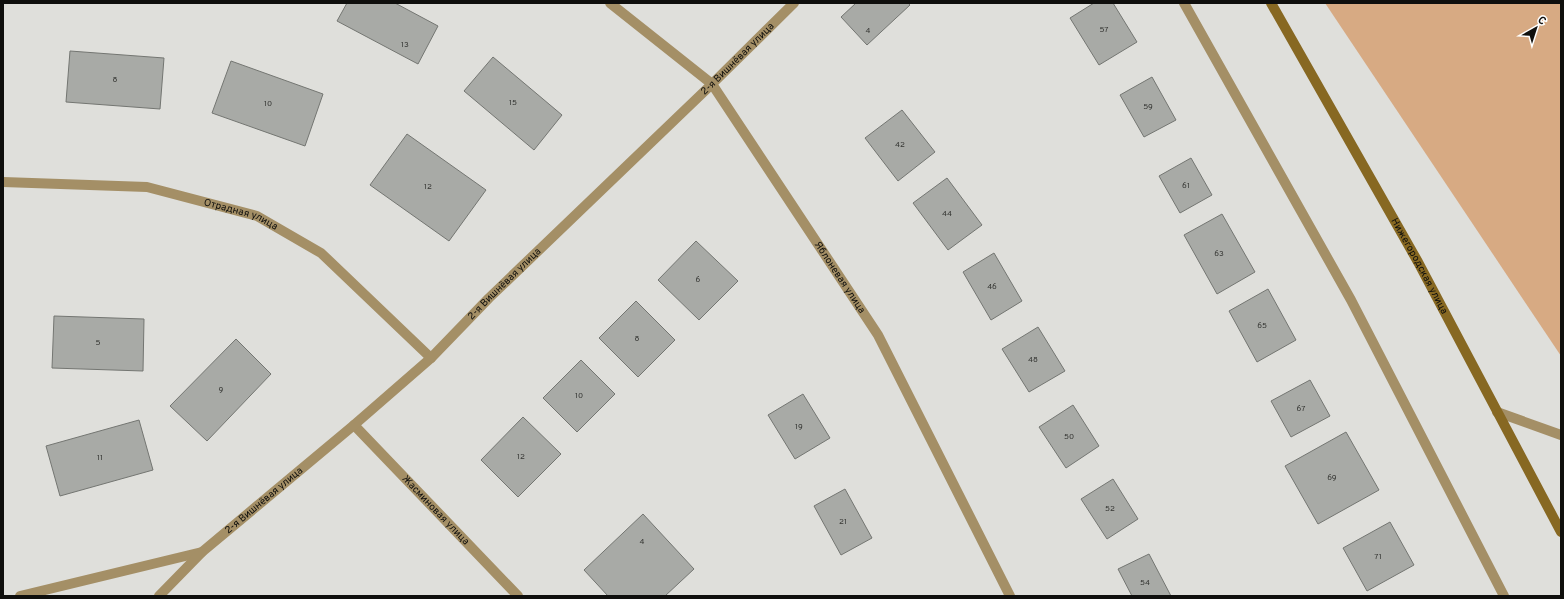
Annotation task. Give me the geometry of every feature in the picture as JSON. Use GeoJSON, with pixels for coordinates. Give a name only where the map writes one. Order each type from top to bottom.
{"type":"FeatureCollection","features":[{"type":"Feature","properties":{"kind":"street","name":"Яблоневая улица"},"geometry":{"type":"LineString","coordinates":[[610,3],[712,84],[878,336],[1010,596]]}},
{"type":"Feature","properties":{"kind":"street","name":"2-я Вишнёвая улица"},"geometry":{"type":"LineString","coordinates":[[159,596],[202,552],[354,425],[431,358],[489,298],[712,84],[794,3]]}},
{"type":"Feature","properties":{"kind":"street"},"geometry":{"type":"LineString","coordinates":[[1184,3],[1351,300],[1504,596]]}},
{"type":"Feature","properties":{"kind":"street","name":"Нижегородская улица"},"geometry":{"type":"LineString","coordinates":[[1271,3],[1418,262],[1561,532]]}},
{"type":"Feature","properties":{"kind":"street","name":"Отрадная улица"},"geometry":{"type":"LineString","coordinates":[[3,182],[148,187],[257,216],[321,253],[431,358]]}},
{"type":"Feature","properties":{"kind":"street"},"geometry":{"type":"LineString","coordinates":[[1498,412],[1561,435]]}},
{"type":"Feature","properties":{"kind":"street","name":"Жасминовая улица"},"geometry":{"type":"LineString","coordinates":[[354,425],[518,596]]}},
{"type":"Feature","properties":{"kind":"street","name":"2-я Вишнёвая улица"},"geometry":{"type":"LineString","coordinates":[[20,596],[202,552]]}},
{"type":"Feature","properties":{"kind":"shaded area"},"geometry":{"type":"Polygon","coordinates":[[[1325,3],[1561,3],[1561,356],[1325,3]]]}},
{"type":"Feature","properties":{"kind":"building"},"geometry":{"type":"Polygon","coordinates":[[[347,3],[395,3],[438,26],[418,64],[337,21],[347,3]]]}},
{"type":"Feature","properties":{"kind":"building"},"geometry":{"type":"Polygon","coordinates":[[[856,3],[908,3],[910,5],[867,45],[841,17],[856,3]]]}},
{"type":"Feature","properties":{"kind":"building"},"geometry":{"type":"Polygon","coordinates":[[[1094,3],[1113,3],[1137,42],[1099,65],[1070,18],[1094,3]]]}},
{"type":"Feature","properties":{"kind":"building"},"geometry":{"type":"Polygon","coordinates":[[[70,51],[164,58],[160,109],[66,102],[70,51]]]}},
{"type":"Feature","properties":{"kind":"building"},"geometry":{"type":"Polygon","coordinates":[[[493,57],[562,115],[534,150],[464,91],[493,57]]]}},
{"type":"Feature","properties":{"kind":"building"},"geometry":{"type":"Polygon","coordinates":[[[231,61],[323,94],[305,146],[212,113],[231,61]]]}},
{"type":"Feature","properties":{"kind":"building"},"geometry":{"type":"Polygon","coordinates":[[[1152,77],[1176,120],[1144,137],[1120,95],[1152,77]]]}},
{"type":"Feature","properties":{"kind":"building"},"geometry":{"type":"Polygon","coordinates":[[[902,110],[935,152],[898,181],[865,138],[902,110]]]}},
{"type":"Feature","properties":{"kind":"building"},"geometry":{"type":"Polygon","coordinates":[[[407,134],[486,190],[449,241],[370,185],[407,134]]]}},
{"type":"Feature","properties":{"kind":"building"},"geometry":{"type":"Polygon","coordinates":[[[1191,158],[1212,195],[1180,213],[1159,176],[1191,158]]]}},
{"type":"Feature","properties":{"kind":"building"},"geometry":{"type":"Polygon","coordinates":[[[947,178],[982,225],[948,250],[913,203],[947,178]]]}},
{"type":"Feature","properties":{"kind":"building"},"geometry":{"type":"Polygon","coordinates":[[[1222,214],[1255,272],[1217,294],[1184,235],[1222,214]]]}},
{"type":"Feature","properties":{"kind":"building"},"geometry":{"type":"Polygon","coordinates":[[[696,241],[738,281],[699,320],[658,280],[696,241]]]}},
{"type":"Feature","properties":{"kind":"building"},"geometry":{"type":"Polygon","coordinates":[[[994,253],[1022,301],[991,320],[963,272],[994,253]]]}},
{"type":"Feature","properties":{"kind":"building"},"geometry":{"type":"Polygon","coordinates":[[[1268,289],[1296,340],[1257,362],[1229,311],[1268,289]]]}},
{"type":"Feature","properties":{"kind":"building"},"geometry":{"type":"Polygon","coordinates":[[[636,301],[675,340],[638,377],[599,338],[636,301]]]}},
{"type":"Feature","properties":{"kind":"building"},"geometry":{"type":"Polygon","coordinates":[[[54,316],[144,319],[143,371],[52,368],[54,316]]]}},
{"type":"Feature","properties":{"kind":"building"},"geometry":{"type":"Polygon","coordinates":[[[1038,327],[1065,371],[1029,392],[1002,349],[1038,327]]]}},
{"type":"Feature","properties":{"kind":"building"},"geometry":{"type":"Polygon","coordinates":[[[236,339],[271,374],[207,441],[170,406],[236,339]]]}},
{"type":"Feature","properties":{"kind":"building"},"geometry":{"type":"Polygon","coordinates":[[[581,360],[615,394],[577,432],[543,398],[581,360]]]}},
{"type":"Feature","properties":{"kind":"building"},"geometry":{"type":"Polygon","coordinates":[[[1310,380],[1330,416],[1291,437],[1271,401],[1310,380]]]}},
{"type":"Feature","properties":{"kind":"building"},"geometry":{"type":"Polygon","coordinates":[[[803,394],[830,438],[795,459],[768,415],[803,394]]]}},
{"type":"Feature","properties":{"kind":"building"},"geometry":{"type":"Polygon","coordinates":[[[1073,405],[1099,446],[1066,468],[1039,427],[1073,405]]]}},
{"type":"Feature","properties":{"kind":"building"},"geometry":{"type":"Polygon","coordinates":[[[523,417],[561,454],[518,497],[481,460],[523,417]]]}},
{"type":"Feature","properties":{"kind":"building"},"geometry":{"type":"Polygon","coordinates":[[[139,420],[153,470],[60,496],[46,446],[139,420]]]}},
{"type":"Feature","properties":{"kind":"building"},"geometry":{"type":"Polygon","coordinates":[[[1346,432],[1379,490],[1318,524],[1285,466],[1346,432]]]}},
{"type":"Feature","properties":{"kind":"building"},"geometry":{"type":"Polygon","coordinates":[[[1113,479],[1138,519],[1107,539],[1081,499],[1113,479]]]}},
{"type":"Feature","properties":{"kind":"building"},"geometry":{"type":"Polygon","coordinates":[[[845,489],[872,538],[841,555],[814,506],[845,489]]]}},
{"type":"Feature","properties":{"kind":"building"},"geometry":{"type":"Polygon","coordinates":[[[643,514],[694,569],[665,596],[608,596],[584,570],[643,514]]]}},
{"type":"Feature","properties":{"kind":"building"},"geometry":{"type":"Polygon","coordinates":[[[1390,522],[1414,565],[1367,591],[1343,548],[1390,522]]]}},
{"type":"Feature","properties":{"kind":"building"},"geometry":{"type":"Polygon","coordinates":[[[1149,554],[1171,596],[1132,596],[1118,569],[1149,554]]]}}]}
